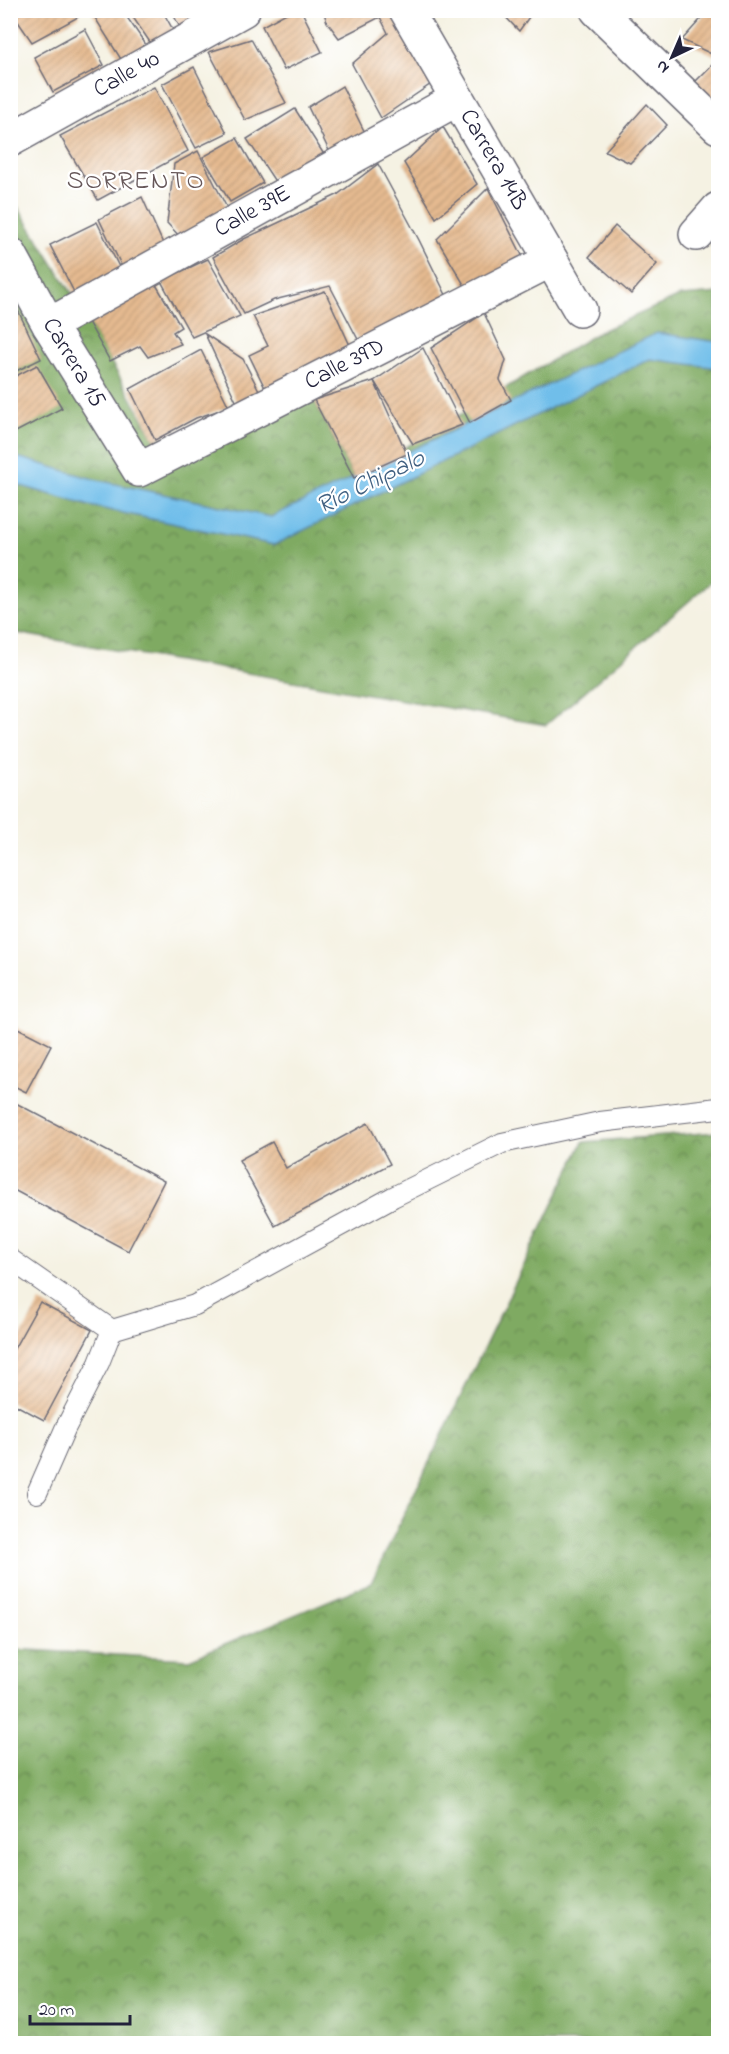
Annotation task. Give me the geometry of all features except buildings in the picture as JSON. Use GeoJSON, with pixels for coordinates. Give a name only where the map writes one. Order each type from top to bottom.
{"type":"FeatureCollection","features":[{"type":"Feature","properties":{"kind":"street","name":"Calle 40"},"geometry":{"type":"LineString","coordinates":[[10,141],[243,10]]}},
{"type":"Feature","properties":{"kind":"street","name":"Carrera 14B"},"geometry":{"type":"LineString","coordinates":[[406,10],[580,310]]}},
{"type":"Feature","properties":{"kind":"street"},"geometry":{"type":"LineString","coordinates":[[597,10],[718,127]]}},
{"type":"Feature","properties":{"kind":"street","name":"Calle 39E"},"geometry":{"type":"LineString","coordinates":[[49,325],[457,99]]}},
{"type":"Feature","properties":{"kind":"street"},"geometry":{"type":"LineString","coordinates":[[696,234],[718,209]]}},
{"type":"Feature","properties":{"kind":"street","name":"Carrera 15"},"geometry":{"type":"LineString","coordinates":[[10,254],[49,325],[139,470]]}},
{"type":"Feature","properties":{"kind":"street","name":"Calle 39D"},"geometry":{"type":"LineString","coordinates":[[139,470],[551,260]]}},
{"type":"Feature","properties":{"kind":"lane"},"geometry":{"type":"LineString","coordinates":[[112,1330],[195,1305],[393,1197],[502,1143],[600,1122],[718,1108]]}},
{"type":"Feature","properties":{"kind":"lane"},"geometry":{"type":"LineString","coordinates":[[10,1259],[112,1330]]}},
{"type":"Feature","properties":{"kind":"lane"},"geometry":{"type":"LineString","coordinates":[[37,1493],[65,1429],[99,1364],[112,1330]]}},
{"type":"Feature","properties":{"kind":"green space"},"geometry":{"type":"Polygon","coordinates":[[[10,195],[75,298],[155,440],[314,400],[354,478],[601,331],[680,296],[718,293],[718,576],[546,725],[11,632],[10,195]]]}},
{"type":"Feature","properties":{"kind":"green space"},"geometry":{"type":"Polygon","coordinates":[[[718,1132],[718,2043],[11,2043],[11,1649],[189,1659],[371,1583],[583,1142],[718,1132]]]}},
{"type":"Feature","properties":{"kind":"water","name":"Río Chipalo"},"geometry":{"type":"Polygon","coordinates":[[[657,333],[718,342],[718,368],[650,359],[274,545],[90,506],[11,483],[10,455],[97,480],[271,517],[657,333]]]}},
{"type":"Feature","properties":{"kind":"district","name":"SORRENTO"},"geometry":{"type":"Point","coordinates":[136,182]}}]}
